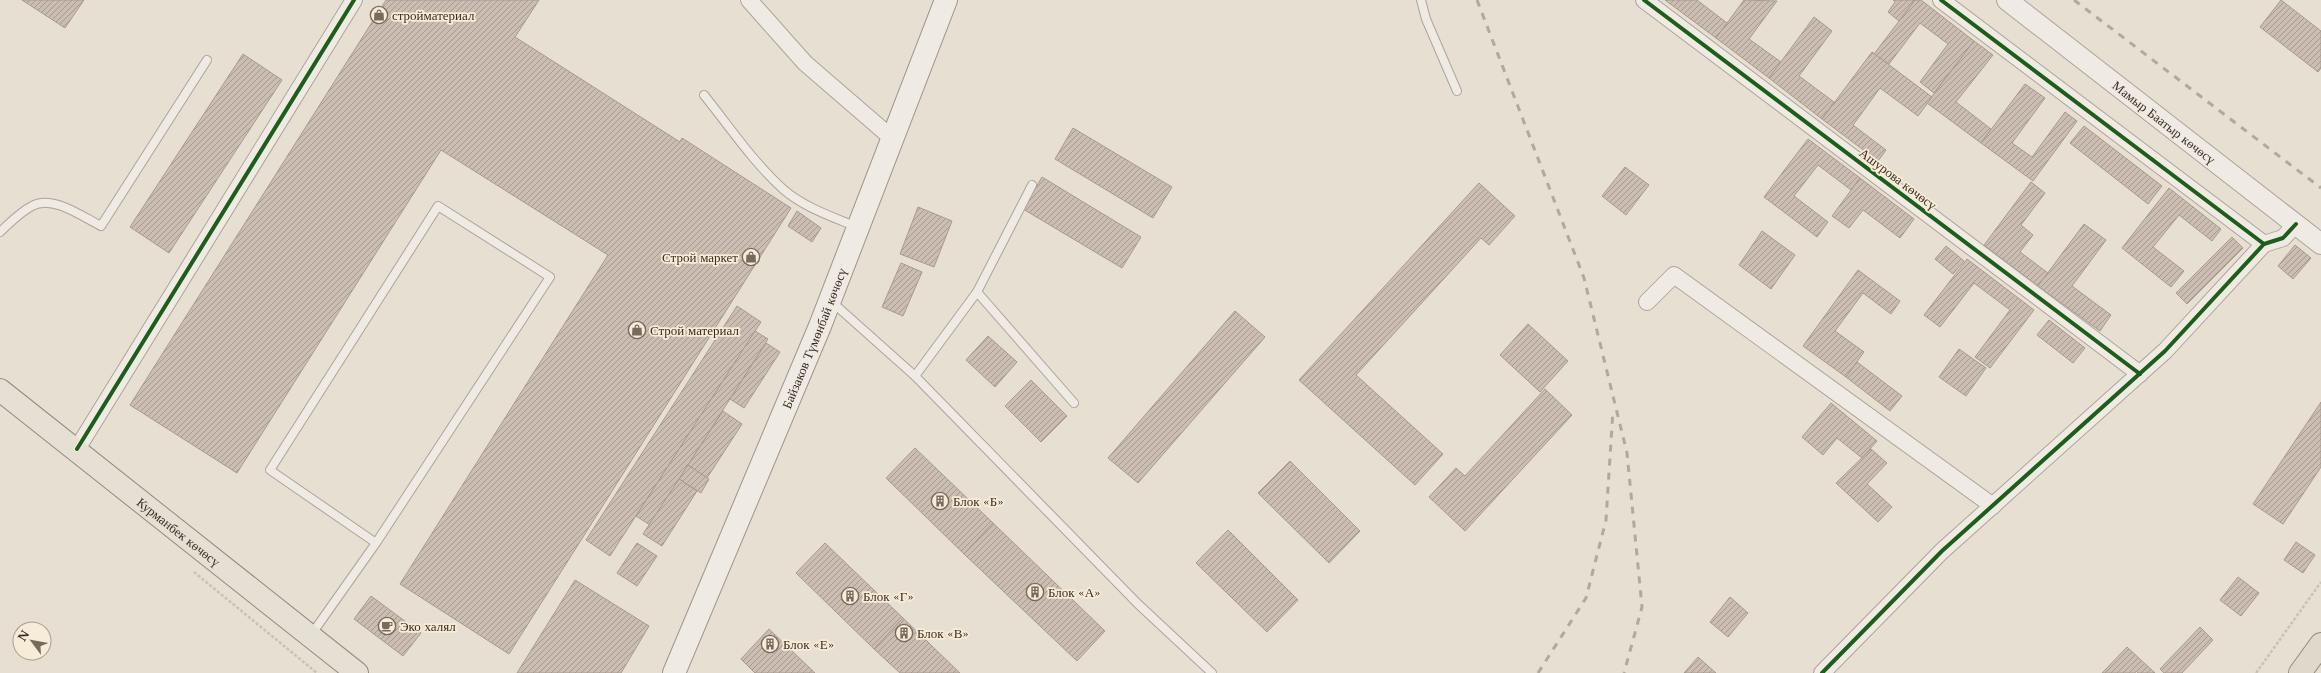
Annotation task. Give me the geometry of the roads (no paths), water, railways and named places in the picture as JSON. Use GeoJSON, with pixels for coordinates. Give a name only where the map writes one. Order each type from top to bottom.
{"type":"FeatureCollection","features":[{"type":"Feature","properties":{"kind":"highway"},"geometry":{"type":"LineString","coordinates":[[2300,673],[2321,644]]}},
{"type":"Feature","properties":{"kind":"main road","name":"Байзаков Түмөнбай көчөсү"},"geometry":{"type":"LineString","coordinates":[[674,673],[829,301],[946,0]]}},
{"type":"Feature","properties":{"kind":"main road","name":"Курманбек көчөсү"},"geometry":{"type":"LineString","coordinates":[[0,390],[77,449],[357,673]]}},
{"type":"Feature","properties":{"kind":"street"},"geometry":{"type":"LineString","coordinates":[[77,449],[354,0]]}},
{"type":"Feature","properties":{"kind":"street"},"geometry":{"type":"LineString","coordinates":[[749,0],[805,63],[893,138]]}},
{"type":"Feature","properties":{"kind":"street","name":"Ашурова көчөсү"},"geometry":{"type":"LineString","coordinates":[[1644,0],[2140,374]]}},
{"type":"Feature","properties":{"kind":"street"},"geometry":{"type":"LineString","coordinates":[[1941,0],[2264,244]]}},
{"type":"Feature","properties":{"kind":"street","name":"Мамыр Баатыр көчөсү"},"geometry":{"type":"LineString","coordinates":[[2007,0],[2321,244]]}},
{"type":"Feature","properties":{"kind":"street"},"geometry":{"type":"LineString","coordinates":[[1822,673],[1942,550],[2165,351],[2264,244],[2283,238],[2296,224]]}},
{"type":"Feature","properties":{"kind":"street"},"geometry":{"type":"LineString","coordinates":[[1648,302],[1674,275],[1993,506]]}},
{"type":"Feature","properties":{"kind":"lane"},"geometry":{"type":"LineString","coordinates":[[1421,0],[1426,20],[1458,91]]}},
{"type":"Feature","properties":{"kind":"lane"},"geometry":{"type":"LineString","coordinates":[[0,232],[32,206],[40,202],[50,203],[62,207],[101,226],[207,60]]}},
{"type":"Feature","properties":{"kind":"lane"},"geometry":{"type":"LineString","coordinates":[[704,94],[746,147],[784,190],[811,207],[858,228]]}},
{"type":"Feature","properties":{"kind":"lane"},"geometry":{"type":"LineString","coordinates":[[915,376],[976,292],[1032,185]]}},
{"type":"Feature","properties":{"kind":"lane"},"geometry":{"type":"LineString","coordinates":[[310,636],[376,543],[550,277],[438,206],[270,470],[376,543]]}},
{"type":"Feature","properties":{"kind":"lane"},"geometry":{"type":"LineString","coordinates":[[976,292],[1074,403]]}},
{"type":"Feature","properties":{"kind":"lane"},"geometry":{"type":"LineString","coordinates":[[829,301],[915,376],[1138,604],[1212,673]]}},
{"type":"Feature","properties":{"kind":"railway"},"geometry":{"type":"LineString","coordinates":[[1477,0],[1584,278],[1627,453],[1642,607],[1624,673]]}},
{"type":"Feature","properties":{"kind":"railway"},"geometry":{"type":"LineString","coordinates":[[2074,0],[2321,188]]}},
{"type":"Feature","properties":{"kind":"railway"},"geometry":{"type":"LineString","coordinates":[[1538,673],[1586,598],[1606,520],[1613,410]]}},
{"type":"Feature","properties":{"kind":"place","name":"стройматериал"},"geometry":{"type":"Point","coordinates":[379,15]}},
{"type":"Feature","properties":{"kind":"place","name":"Строй маркет"},"geometry":{"type":"Point","coordinates":[751,257]}},
{"type":"Feature","properties":{"kind":"place","name":"Строй материал"},"geometry":{"type":"Point","coordinates":[637,330]}},
{"type":"Feature","properties":{"kind":"place","name":"Блок «Б»"},"geometry":{"type":"Point","coordinates":[940,501]}},
{"type":"Feature","properties":{"kind":"place","name":"Блок «А»"},"geometry":{"type":"Point","coordinates":[1035,592]}},
{"type":"Feature","properties":{"kind":"place","name":"Блок «Г»"},"geometry":{"type":"Point","coordinates":[850,596]}},
{"type":"Feature","properties":{"kind":"place","name":"Эко халял"},"geometry":{"type":"Point","coordinates":[387,626]}},
{"type":"Feature","properties":{"kind":"place","name":"Блок «В»"},"geometry":{"type":"Point","coordinates":[904,633]}},
{"type":"Feature","properties":{"kind":"place","name":"Блок «Е»"},"geometry":{"type":"Point","coordinates":[770,644]}}]}
